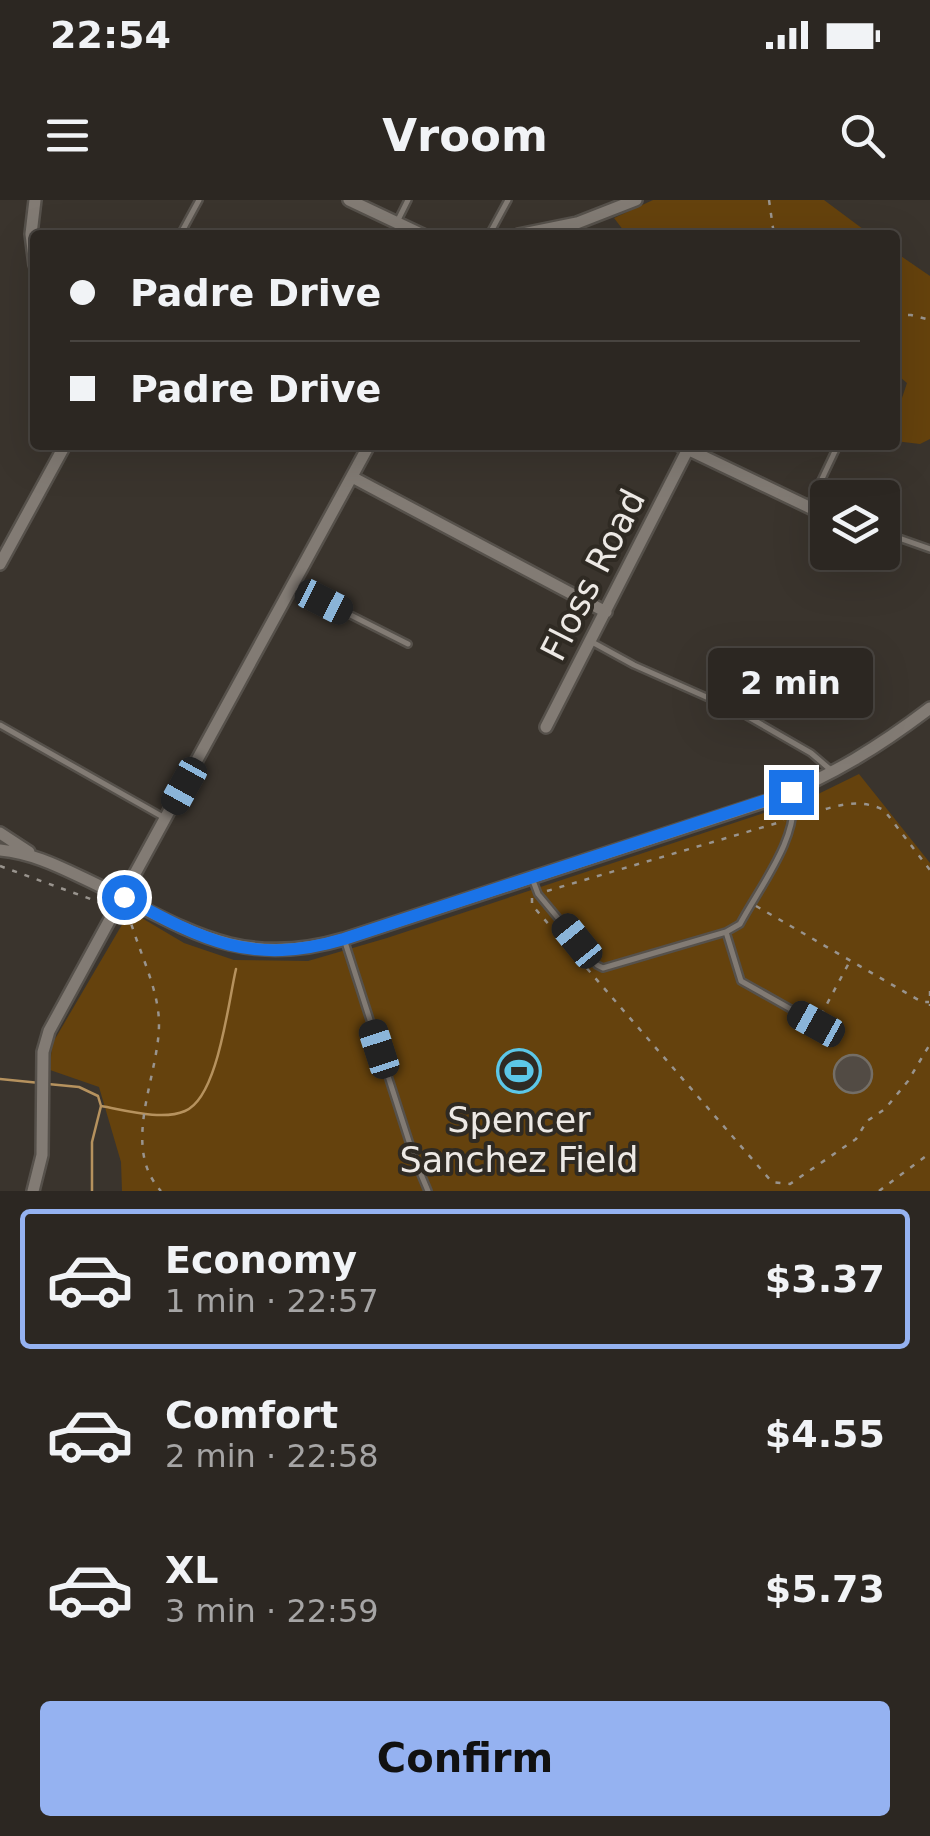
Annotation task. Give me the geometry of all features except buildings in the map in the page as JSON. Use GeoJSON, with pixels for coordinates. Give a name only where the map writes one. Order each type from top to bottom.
{"type":"FeatureCollection","features":[{"type":"Feature","properties":{"kind":"street"},"geometry":{"type":"LineString","coordinates":[[32,230],[36,200]]}},
{"type":"Feature","properties":{"kind":"street"},"geometry":{"type":"LineString","coordinates":[[349,200],[410,230]]}},
{"type":"Feature","properties":{"kind":"street"},"geometry":{"type":"LineString","coordinates":[[543,230],[577,223],[636,200]]}},
{"type":"Feature","properties":{"kind":"street"},"geometry":{"type":"LineString","coordinates":[[0,564],[62,450]]}},
{"type":"Feature","properties":{"kind":"street"},"geometry":{"type":"LineString","coordinates":[[33,1191],[42,1155],[43,1062],[49,1030],[367,450]]}},
{"type":"Feature","properties":{"kind":"street","name":"Floss Road"},"geometry":{"type":"LineString","coordinates":[[546,727],[683,450]]}},
{"type":"Feature","properties":{"kind":"street"},"geometry":{"type":"LineString","coordinates":[[690,450],[810,507]]}},
{"type":"Feature","properties":{"kind":"street"},"geometry":{"type":"LineString","coordinates":[[352,477],[606,612]]}},
{"type":"Feature","properties":{"kind":"street"},"geometry":{"type":"LineString","coordinates":[[0,832],[32,855],[196,935],[233,946],[282,951],[344,939],[791,792],[834,773],[882,744],[930,708]]}},
{"type":"Feature","properties":{"kind":"street"},"geometry":{"type":"LineString","coordinates":[[0,850],[32,855]]}},
{"type":"Feature","properties":{"kind":"lane"},"geometry":{"type":"LineString","coordinates":[[183,230],[199,200]]}},
{"type":"Feature","properties":{"kind":"lane"},"geometry":{"type":"LineString","coordinates":[[396,224],[408,200]]}},
{"type":"Feature","properties":{"kind":"lane"},"geometry":{"type":"LineString","coordinates":[[492,230],[508,200]]}},
{"type":"Feature","properties":{"kind":"lane"},"geometry":{"type":"LineString","coordinates":[[824,480],[836,450]]}},
{"type":"Feature","properties":{"kind":"lane"},"geometry":{"type":"LineString","coordinates":[[900,538],[930,549]]}},
{"type":"Feature","properties":{"kind":"lane"},"geometry":{"type":"LineString","coordinates":[[293,586],[408,644]]}},
{"type":"Feature","properties":{"kind":"lane"},"geometry":{"type":"LineString","coordinates":[[591,641],[634,665],[738,711],[811,753],[834,773]]}},
{"type":"Feature","properties":{"kind":"lane"},"geometry":{"type":"LineString","coordinates":[[0,725],[166,819]]}},
{"type":"Feature","properties":{"kind":"lane"},"geometry":{"type":"LineString","coordinates":[[532,878],[538,894],[603,968],[726,932],[740,924],[792,828],[791,792]]}},
{"type":"Feature","properties":{"kind":"lane"},"geometry":{"type":"LineString","coordinates":[[726,932],[742,981],[834,1034]]}},
{"type":"Feature","properties":{"kind":"lane"},"geometry":{"type":"LineString","coordinates":[[344,939],[428,1191]]}},
{"type":"Feature","properties":{"kind":"path"},"geometry":{"type":"LineString","coordinates":[[769,200],[773,230]]}},
{"type":"Feature","properties":{"kind":"path"},"geometry":{"type":"LineString","coordinates":[[900,315],[930,320]]}},
{"type":"Feature","properties":{"kind":"path"},"geometry":{"type":"LineString","coordinates":[[930,870],[884,810],[841,804],[532,896],[532,905],[772,1182],[790,1184],[856,1139],[867,1121],[885,1109],[908,1081],[930,1044]]}},
{"type":"Feature","properties":{"kind":"path"},"geometry":{"type":"LineString","coordinates":[[0,866],[111,906]]}},
{"type":"Feature","properties":{"kind":"path"},"geometry":{"type":"LineString","coordinates":[[751,903],[922,1002],[930,1004],[930,991]]}},
{"type":"Feature","properties":{"kind":"path"},"geometry":{"type":"LineString","coordinates":[[131,916],[158,1011],[143,1158],[161,1191]]}},
{"type":"Feature","properties":{"kind":"path"},"geometry":{"type":"LineString","coordinates":[[816,1024],[851,959]]}},
{"type":"Feature","properties":{"kind":"path"},"geometry":{"type":"LineString","coordinates":[[879,1191],[930,1154]]}},
{"type":"Feature","properties":{"kind":"shaded area"},"geometry":{"type":"Polygon","coordinates":[[[653,200],[824,200],[864,230],[623,230],[614,218],[653,200]]]}},
{"type":"Feature","properties":{"kind":"shaded area"},"geometry":{"type":"Polygon","coordinates":[[[900,255],[930,276],[930,439],[920,444],[900,442],[900,404],[907,383],[900,377],[900,255]]]}},
{"type":"Feature","properties":{"kind":"shaded area"},"geometry":{"type":"Polygon","coordinates":[[[859,774],[930,863],[930,1191],[122,1191],[121,1162],[99,1087],[50,1070],[52,1044],[130,911],[184,943],[234,960],[308,961],[812,797],[859,774]]]}},
{"type":"Feature","properties":{"kind":"waterway"},"geometry":{"type":"LineString","coordinates":[[101,1106],[166,1115],[185,1111],[196,1103],[214,1069],[236,969]]}},
{"type":"Feature","properties":{"kind":"waterway"},"geometry":{"type":"LineString","coordinates":[[0,1079],[40,1083]]}},
{"type":"Feature","properties":{"kind":"waterway"},"geometry":{"type":"LineString","coordinates":[[48,1084],[79,1087],[98,1096],[101,1106],[92,1142],[92,1191]]}},
{"type":"Feature","properties":{"kind":"place","name":"Spencer Sanchez Field"},"geometry":{"type":"Point","coordinates":[519,1071]}},
{"type":"Feature","properties":{"kind":"route"},"geometry":{"type":"LineString","coordinates":[[124,897],[215,942],[266,951],[299,950],[344,939],[791,792]]}}]}
